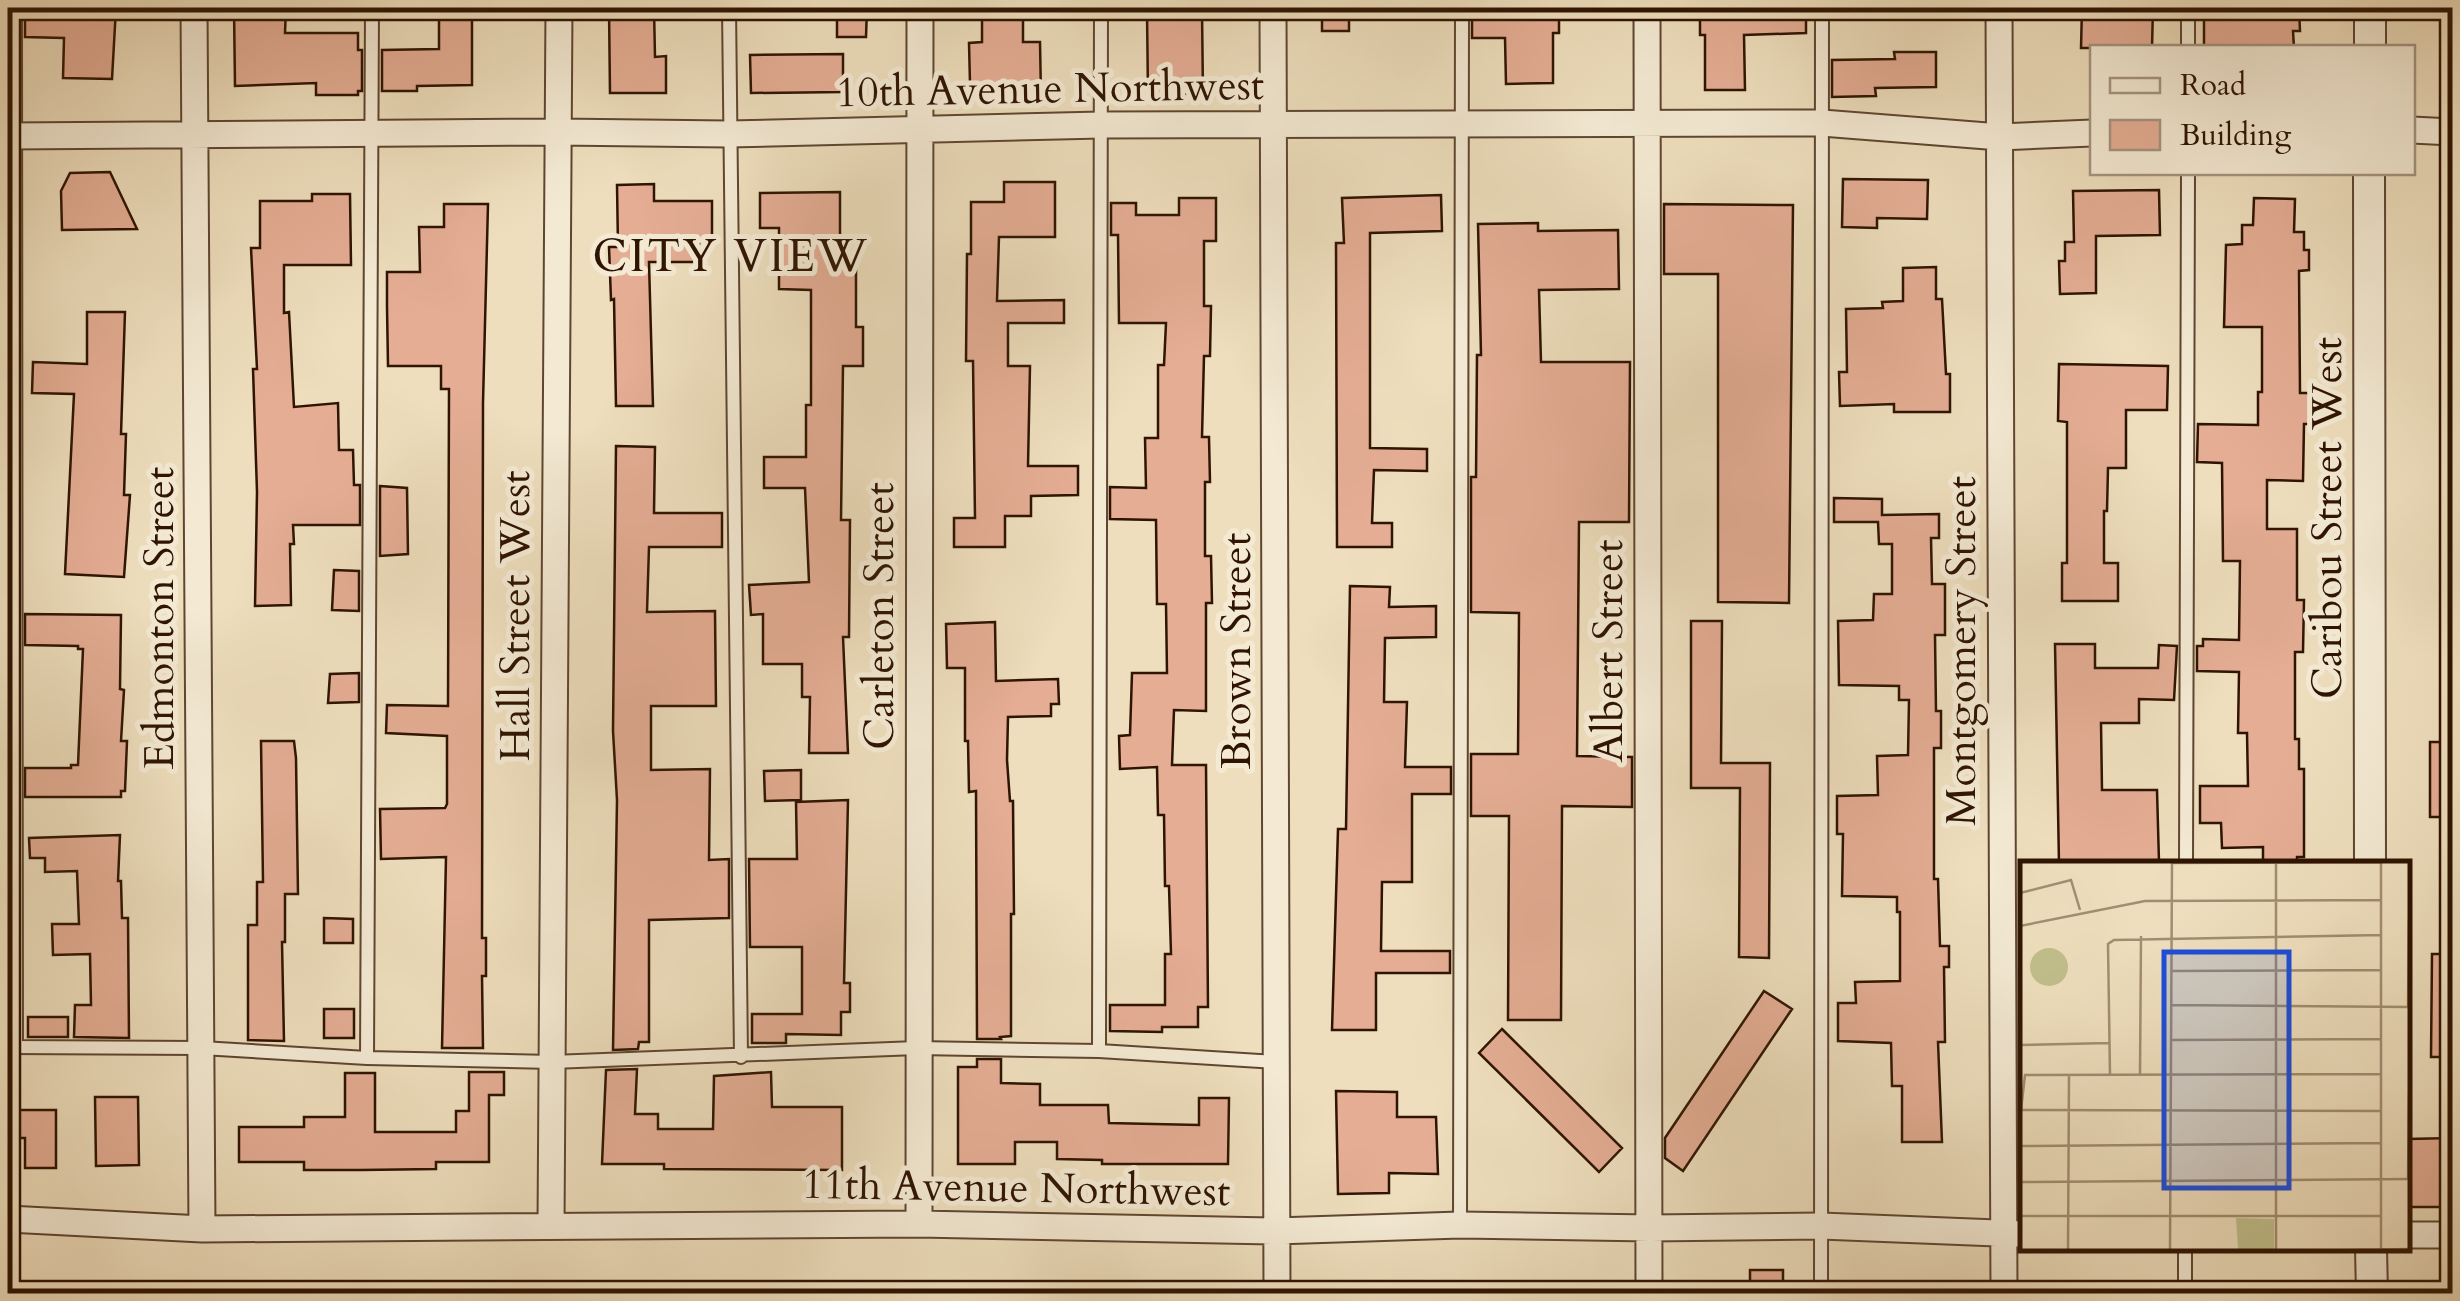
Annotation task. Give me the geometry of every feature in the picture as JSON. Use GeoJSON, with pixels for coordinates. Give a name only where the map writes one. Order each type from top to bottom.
{"type":"FeatureCollection","features":[{"type":"Feature","properties":{"kind":"street","name":"Edmonton Street"},"geometry":{"type":"LineString","coordinates":[[194,8],[202,1229]]}},
{"type":"Feature","properties":{"kind":"street","name":"Hall Street West"},"geometry":{"type":"LineString","coordinates":[[551,1226],[559,8]]}},
{"type":"Feature","properties":{"kind":"street","name":"Carleton Street"},"geometry":{"type":"LineString","coordinates":[[919,1224],[920,8]]}},
{"type":"Feature","properties":{"kind":"street","name":"Brown Street"},"geometry":{"type":"LineString","coordinates":[[1273,8],[1277,1294]]}},
{"type":"Feature","properties":{"kind":"street","name":"Albert Street"},"geometry":{"type":"LineString","coordinates":[[1647,8],[1649,1294]]}},
{"type":"Feature","properties":{"kind":"street","name":"Montgomery Street"},"geometry":{"type":"LineString","coordinates":[[2000,8],[2013,1235],[2004,1294]]}},
{"type":"Feature","properties":{"kind":"street"},"geometry":{"type":"LineString","coordinates":[[2370,8],[2370,45]]}},
{"type":"Feature","properties":{"kind":"street","name":"10th Avenue Northwest"},"geometry":{"type":"LineString","coordinates":[[12,136],[728,134],[1100,125],[1822,123],[2000,138],[2090,134]]}},
{"type":"Feature","properties":{"kind":"street"},"geometry":{"type":"LineString","coordinates":[[2415,130],[2452,132]]}},
{"type":"Feature","properties":{"kind":"street","name":"Caribou Street West"},"geometry":{"type":"LineString","coordinates":[[2369,175],[2370,861]]}},
{"type":"Feature","properties":{"kind":"street","name":"11th Avenue Northwest"},"geometry":{"type":"LineString","coordinates":[[8,1219],[202,1229],[919,1224],[1276,1231],[1460,1225],[1822,1226],[2013,1235]]}},
{"type":"Feature","properties":{"kind":"street"},"geometry":{"type":"LineString","coordinates":[[2410,1235],[2452,1235]]}},
{"type":"Feature","properties":{"kind":"street"},"geometry":{"type":"LineString","coordinates":[[2371,1251],[2372,1294]]}},
{"type":"Feature","properties":{"kind":"lane"},"geometry":{"type":"LineString","coordinates":[[15,8],[12,1048],[202,1048],[367,1058],[552,1062],[917,1048],[1099,1051],[1278,1062]]}},
{"type":"Feature","properties":{"kind":"lane"},"geometry":{"type":"LineString","coordinates":[[367,1058],[372,8]]}},
{"type":"Feature","properties":{"kind":"lane"},"geometry":{"type":"LineString","coordinates":[[729,8],[741,1056]]}},
{"type":"Feature","properties":{"kind":"lane"},"geometry":{"type":"LineString","coordinates":[[1099,1051],[1101,8]]}},
{"type":"Feature","properties":{"kind":"lane"},"geometry":{"type":"LineString","coordinates":[[1460,1225],[1462,8]]}},
{"type":"Feature","properties":{"kind":"lane"},"geometry":{"type":"LineString","coordinates":[[1821,1294],[1822,8]]}},
{"type":"Feature","properties":{"kind":"lane"},"geometry":{"type":"LineString","coordinates":[[2188,8],[2188,45]]}},
{"type":"Feature","properties":{"kind":"lane"},"geometry":{"type":"LineString","coordinates":[[2186,861],[2188,175]]}},
{"type":"Feature","properties":{"kind":"lane"},"geometry":{"type":"LineString","coordinates":[[2185,1251],[2185,1294]]}},
{"type":"Feature","properties":{"kind":"building"},"geometry":{"type":"Polygon","coordinates":[[[25,8],[116,8],[112,79],[63,78],[64,38],[25,37],[25,8]]]}},
{"type":"Feature","properties":{"kind":"building"},"geometry":{"type":"Polygon","coordinates":[[[234,8],[286,8],[285,33],[358,33],[362,91],[358,95],[316,95],[316,83],[235,86],[234,8]]]}},
{"type":"Feature","properties":{"kind":"building"},"geometry":{"type":"Polygon","coordinates":[[[439,8],[472,8],[472,85],[382,91],[382,50],[439,49],[439,8]]]}},
{"type":"Feature","properties":{"kind":"building"},"geometry":{"type":"Polygon","coordinates":[[[609,8],[654,8],[655,57],[666,56],[666,93],[610,93],[609,8]]]}},
{"type":"Feature","properties":{"kind":"building"},"geometry":{"type":"Polygon","coordinates":[[[837,8],[867,8],[866,37],[837,37],[837,8]]]}},
{"type":"Feature","properties":{"kind":"building"},"geometry":{"type":"Polygon","coordinates":[[[1322,8],[1349,8],[1349,31],[1322,31],[1322,8]]]}},
{"type":"Feature","properties":{"kind":"building"},"geometry":{"type":"Polygon","coordinates":[[[1502,8],[1559,8],[1559,33],[1553,33],[1553,83],[1506,84],[1505,38],[1472,38],[1472,13],[1502,13],[1502,8]]]}},
{"type":"Feature","properties":{"kind":"building"},"geometry":{"type":"Polygon","coordinates":[[[1700,8],[1806,11],[1806,33],[1744,35],[1745,90],[1705,90],[1705,35],[1700,35],[1700,8]]]}},
{"type":"Feature","properties":{"kind":"building"},"geometry":{"type":"Polygon","coordinates":[[[2082,8],[2153,8],[2152,45],[2081,48],[2082,8]]]}},
{"type":"Feature","properties":{"kind":"building"},"geometry":{"type":"Polygon","coordinates":[[[2299,8],[2300,31],[2293,31],[2294,45],[2204,45],[2204,9],[2299,8]]]}},
{"type":"Feature","properties":{"kind":"building"},"geometry":{"type":"Polygon","coordinates":[[[982,11],[1023,11],[1023,42],[1040,42],[1041,97],[978,98],[977,83],[970,83],[969,43],[982,42],[982,11]]]}},
{"type":"Feature","properties":{"kind":"building"},"geometry":{"type":"Polygon","coordinates":[[[1202,11],[1203,94],[1148,95],[1147,12],[1202,11]]]}},
{"type":"Feature","properties":{"kind":"building"},"geometry":{"type":"Polygon","coordinates":[[[1894,52],[1936,52],[1936,87],[1875,88],[1876,96],[1832,97],[1832,60],[1895,59],[1894,52]]]}},
{"type":"Feature","properties":{"kind":"building"},"geometry":{"type":"Polygon","coordinates":[[[843,54],[843,92],[751,93],[750,55],[843,54]]]}},
{"type":"Feature","properties":{"kind":"building"},"geometry":{"type":"Polygon","coordinates":[[[110,172],[137,229],[62,230],[61,191],[70,173],[110,172]]]}},
{"type":"Feature","properties":{"kind":"building"},"geometry":{"type":"Polygon","coordinates":[[[1843,179],[1928,180],[1927,219],[1877,218],[1877,228],[1842,227],[1843,179]]]}},
{"type":"Feature","properties":{"kind":"building"},"geometry":{"type":"Polygon","coordinates":[[[1004,182],[1055,182],[1055,237],[999,237],[997,301],[1064,300],[1064,323],[1008,323],[1008,366],[1030,366],[1028,466],[1078,466],[1078,495],[1031,496],[1031,516],[1005,516],[1005,547],[954,547],[954,518],[975,518],[973,361],[966,361],[971,202],[1004,202],[1004,182]]]}},
{"type":"Feature","properties":{"kind":"building"},"geometry":{"type":"Polygon","coordinates":[[[654,184],[654,201],[712,201],[712,239],[699,239],[699,262],[649,262],[653,406],[616,406],[609,247],[618,247],[617,185],[654,184]]]}},
{"type":"Feature","properties":{"kind":"building"},"geometry":{"type":"Polygon","coordinates":[[[2159,190],[2160,235],[2096,236],[2096,293],[2060,294],[2059,261],[2065,261],[2065,242],[2074,242],[2073,191],[2159,190]]]}},
{"type":"Feature","properties":{"kind":"building"},"geometry":{"type":"Polygon","coordinates":[[[840,192],[840,264],[856,264],[856,327],[863,327],[863,366],[843,366],[841,520],[850,520],[849,637],[843,637],[848,753],[809,753],[810,697],[802,697],[802,664],[763,664],[763,614],[751,615],[749,585],[809,582],[805,488],[764,488],[764,457],[806,457],[806,405],[811,405],[811,290],[779,289],[779,228],[760,228],[760,193],[840,192]]]}},
{"type":"Feature","properties":{"kind":"building"},"geometry":{"type":"Polygon","coordinates":[[[312,194],[350,194],[351,265],[284,265],[284,313],[289,312],[294,407],[338,403],[339,450],[353,450],[354,485],[360,485],[360,525],[293,525],[291,605],[255,606],[253,369],[257,369],[251,248],[260,248],[260,201],[312,201],[312,194]]]}},
{"type":"Feature","properties":{"kind":"building"},"geometry":{"type":"Polygon","coordinates":[[[1441,195],[1442,231],[1370,233],[1370,448],[1427,449],[1427,471],[1374,470],[1372,523],[1392,523],[1392,547],[1337,547],[1336,243],[1344,243],[1342,198],[1441,195]]]}},
{"type":"Feature","properties":{"kind":"building"},"geometry":{"type":"Polygon","coordinates":[[[1179,198],[1216,198],[1216,241],[1204,241],[1204,306],[1211,306],[1210,356],[1204,356],[1202,437],[1209,437],[1205,556],[1211,556],[1212,603],[1206,603],[1206,711],[1174,710],[1172,765],[1206,765],[1208,1007],[1198,1007],[1198,1027],[1162,1027],[1162,1032],[1110,1031],[1110,1005],[1165,1005],[1165,954],[1171,954],[1164,815],[1158,815],[1157,767],[1120,769],[1119,736],[1130,735],[1132,673],[1167,673],[1166,604],[1157,604],[1156,520],[1110,519],[1110,487],[1146,488],[1145,438],[1158,438],[1158,365],[1164,365],[1166,323],[1119,323],[1118,235],[1111,235],[1111,203],[1136,203],[1136,215],[1179,215],[1179,198]]]}},
{"type":"Feature","properties":{"kind":"building"},"geometry":{"type":"Polygon","coordinates":[[[2254,198],[2295,199],[2294,232],[2304,232],[2304,250],[2309,250],[2309,270],[2299,271],[2300,393],[2314,393],[2314,424],[2304,424],[2303,481],[2267,480],[2267,529],[2297,529],[2297,600],[2304,600],[2303,652],[2295,652],[2295,739],[2299,739],[2299,769],[2304,769],[2304,857],[2297,857],[2297,861],[2263,861],[2263,847],[2222,848],[2221,823],[2200,823],[2200,786],[2248,786],[2247,733],[2238,733],[2239,672],[2197,671],[2197,646],[2203,646],[2203,639],[2239,640],[2240,561],[2223,561],[2222,463],[2197,462],[2198,424],[2258,425],[2262,327],[2224,327],[2226,245],[2242,244],[2242,225],[2253,225],[2254,198]]]}},
{"type":"Feature","properties":{"kind":"building"},"geometry":{"type":"Polygon","coordinates":[[[444,204],[488,204],[483,403],[483,1048],[442,1048],[446,857],[381,859],[380,809],[445,808],[447,804],[447,736],[386,733],[387,705],[448,706],[449,389],[441,389],[441,366],[388,366],[387,307],[387,272],[420,272],[419,227],[444,227],[444,204]]]}},
{"type":"Feature","properties":{"kind":"building"},"geometry":{"type":"Polygon","coordinates":[[[1664,204],[1793,205],[1789,603],[1718,602],[1718,274],[1664,274],[1664,204]]]}},
{"type":"Feature","properties":{"kind":"building"},"geometry":{"type":"Polygon","coordinates":[[[1538,223],[1538,231],[1618,230],[1619,289],[1539,290],[1541,362],[1630,362],[1629,522],[1579,522],[1577,756],[1632,757],[1632,807],[1562,806],[1561,1020],[1508,1020],[1509,816],[1471,816],[1471,754],[1518,754],[1519,613],[1471,612],[1471,477],[1476,477],[1477,355],[1481,355],[1478,224],[1538,223]]]}},
{"type":"Feature","properties":{"kind":"building"},"geometry":{"type":"Polygon","coordinates":[[[1936,267],[1936,299],[1942,299],[1946,374],[1950,374],[1950,412],[1894,412],[1894,404],[1840,406],[1839,372],[1847,372],[1846,309],[1883,308],[1882,302],[1903,301],[1903,268],[1936,267]]]}},
{"type":"Feature","properties":{"kind":"building"},"geometry":{"type":"Polygon","coordinates":[[[87,312],[125,312],[121,434],[126,434],[124,495],[130,495],[124,577],[65,574],[74,394],[32,393],[33,362],[87,364],[87,312]]]}},
{"type":"Feature","properties":{"kind":"building"},"geometry":{"type":"Polygon","coordinates":[[[2059,364],[2168,366],[2167,410],[2126,410],[2126,468],[2108,468],[2104,563],[2118,563],[2118,601],[2062,601],[2062,563],[2067,563],[2067,422],[2058,421],[2059,364]]]}},
{"type":"Feature","properties":{"kind":"building"},"geometry":{"type":"Polygon","coordinates":[[[616,446],[655,447],[654,513],[722,513],[722,547],[649,547],[647,612],[715,611],[716,706],[651,706],[651,770],[710,769],[709,860],[729,859],[729,918],[649,920],[649,1042],[639,1042],[638,1049],[613,1050],[617,800],[613,731],[616,446]]]}},
{"type":"Feature","properties":{"kind":"building"},"geometry":{"type":"Polygon","coordinates":[[[380,486],[407,488],[408,554],[380,556],[380,486]]]}},
{"type":"Feature","properties":{"kind":"building"},"geometry":{"type":"Polygon","coordinates":[[[1834,498],[1882,499],[1882,515],[1939,514],[1939,538],[1931,538],[1932,584],[1945,584],[1945,635],[1935,635],[1936,711],[1941,711],[1941,748],[1934,748],[1934,879],[1938,879],[1940,946],[1949,946],[1949,967],[1944,967],[1945,1042],[1938,1042],[1942,1142],[1902,1142],[1902,1086],[1892,1086],[1891,1043],[1838,1041],[1838,1003],[1856,1003],[1855,982],[1900,981],[1900,912],[1897,897],[1842,896],[1843,834],[1837,834],[1837,796],[1878,795],[1877,756],[1908,755],[1909,700],[1899,700],[1899,686],[1839,685],[1838,621],[1873,620],[1874,594],[1892,594],[1892,544],[1879,544],[1878,522],[1834,522],[1834,498]]]}},
{"type":"Feature","properties":{"kind":"building"},"geometry":{"type":"Polygon","coordinates":[[[334,570],[359,571],[359,611],[332,610],[334,570]]]}},
{"type":"Feature","properties":{"kind":"building"},"geometry":{"type":"Polygon","coordinates":[[[1350,586],[1390,587],[1389,607],[1436,606],[1436,637],[1385,638],[1384,702],[1407,702],[1405,767],[1451,767],[1451,794],[1412,794],[1412,882],[1382,882],[1381,951],[1450,951],[1450,973],[1376,973],[1376,1030],[1332,1030],[1338,829],[1346,829],[1350,586]]]}},
{"type":"Feature","properties":{"kind":"building"},"geometry":{"type":"Polygon","coordinates":[[[25,614],[121,615],[121,741],[127,741],[125,791],[121,791],[121,797],[25,797],[25,768],[78,765],[83,649],[25,645],[25,614]]]}},
{"type":"Feature","properties":{"kind":"building"},"geometry":{"type":"Polygon","coordinates":[[[1691,621],[1722,621],[1721,763],[1770,763],[1769,958],[1739,957],[1740,788],[1691,788],[1691,621]]]}},
{"type":"Feature","properties":{"kind":"building"},"geometry":{"type":"Polygon","coordinates":[[[995,622],[996,681],[1058,679],[1059,704],[1051,704],[1051,716],[1008,717],[1007,760],[1013,801],[1011,1036],[977,1039],[976,791],[969,792],[965,668],[947,668],[946,624],[995,622]]]}},
{"type":"Feature","properties":{"kind":"building"},"geometry":{"type":"Polygon","coordinates":[[[2055,644],[2095,644],[2095,668],[2158,668],[2159,645],[2177,646],[2174,700],[2139,699],[2139,723],[2101,723],[2102,790],[2157,790],[2159,861],[2059,861],[2055,644]]]}},
{"type":"Feature","properties":{"kind":"building"},"geometry":{"type":"Polygon","coordinates":[[[359,673],[359,702],[328,703],[330,674],[359,673]]]}},
{"type":"Feature","properties":{"kind":"building"},"geometry":{"type":"Polygon","coordinates":[[[261,741],[294,741],[296,758],[298,894],[285,894],[284,1041],[248,1040],[248,925],[257,925],[257,882],[263,882],[261,741]]]}},
{"type":"Feature","properties":{"kind":"building"},"geometry":{"type":"Polygon","coordinates":[[[2430,742],[2452,742],[2452,817],[2430,817],[2430,742]]]}},
{"type":"Feature","properties":{"kind":"building"},"geometry":{"type":"Polygon","coordinates":[[[801,770],[801,800],[765,801],[764,771],[801,770]]]}},
{"type":"Feature","properties":{"kind":"building"},"geometry":{"type":"Polygon","coordinates":[[[848,800],[844,983],[850,983],[850,1012],[841,1012],[841,1035],[786,1034],[786,1043],[752,1043],[752,1014],[802,1014],[802,947],[750,947],[749,859],[797,859],[796,802],[848,800]]]}},
{"type":"Feature","properties":{"kind":"building"},"geometry":{"type":"Polygon","coordinates":[[[120,835],[118,881],[122,918],[128,918],[129,1038],[74,1037],[75,1005],[91,1005],[90,954],[53,955],[52,924],[79,924],[77,871],[45,872],[45,858],[30,858],[29,838],[120,835]]]}},
{"type":"Feature","properties":{"kind":"building"},"geometry":{"type":"Polygon","coordinates":[[[324,918],[353,919],[353,943],[324,943],[324,918]]]}},
{"type":"Feature","properties":{"kind":"building"},"geometry":{"type":"Polygon","coordinates":[[[2432,954],[2452,954],[2452,1057],[2431,1057],[2432,954]]]}},
{"type":"Feature","properties":{"kind":"building"},"geometry":{"type":"Polygon","coordinates":[[[1764,991],[1792,1009],[1683,1171],[1665,1158],[1665,1138],[1764,991]]]}},
{"type":"Feature","properties":{"kind":"building"},"geometry":{"type":"Polygon","coordinates":[[[324,1009],[354,1009],[354,1038],[324,1038],[324,1009]]]}},
{"type":"Feature","properties":{"kind":"building"},"geometry":{"type":"Polygon","coordinates":[[[28,1017],[68,1017],[68,1037],[28,1037],[28,1017]]]}},
{"type":"Feature","properties":{"kind":"building"},"geometry":{"type":"Polygon","coordinates":[[[1502,1029],[1622,1148],[1599,1172],[1479,1053],[1502,1029]]]}},
{"type":"Feature","properties":{"kind":"building"},"geometry":{"type":"Polygon","coordinates":[[[977,1059],[1001,1059],[1001,1083],[1040,1084],[1040,1105],[1108,1105],[1109,1123],[1199,1125],[1199,1098],[1229,1098],[1228,1164],[1102,1164],[1102,1160],[1057,1159],[1057,1142],[1015,1142],[1015,1164],[958,1164],[958,1067],[977,1067],[977,1059]]]}},
{"type":"Feature","properties":{"kind":"building"},"geometry":{"type":"Polygon","coordinates":[[[637,1069],[635,1114],[658,1114],[658,1129],[713,1129],[714,1076],[771,1072],[772,1107],[842,1107],[842,1170],[664,1169],[664,1164],[602,1164],[606,1070],[637,1069]]]}},
{"type":"Feature","properties":{"kind":"building"},"geometry":{"type":"Polygon","coordinates":[[[469,1072],[504,1072],[504,1095],[489,1095],[489,1162],[436,1162],[436,1169],[304,1170],[304,1162],[239,1162],[239,1127],[304,1127],[304,1117],[345,1117],[345,1073],[375,1073],[375,1132],[456,1132],[456,1111],[469,1111],[469,1072]]]}},
{"type":"Feature","properties":{"kind":"building"},"geometry":{"type":"Polygon","coordinates":[[[1336,1091],[1397,1092],[1397,1117],[1436,1117],[1438,1174],[1389,1173],[1389,1193],[1338,1194],[1336,1091]]]}},
{"type":"Feature","properties":{"kind":"building"},"geometry":{"type":"Polygon","coordinates":[[[95,1097],[138,1097],[139,1165],[96,1166],[95,1097]]]}},
{"type":"Feature","properties":{"kind":"building"},"geometry":{"type":"Polygon","coordinates":[[[8,1110],[56,1110],[56,1168],[25,1168],[25,1138],[8,1138],[8,1110]]]}},
{"type":"Feature","properties":{"kind":"building"},"geometry":{"type":"Polygon","coordinates":[[[2452,1138],[2452,1207],[2410,1207],[2410,1139],[2452,1138]]]}},
{"type":"Feature","properties":{"kind":"building"},"geometry":{"type":"Polygon","coordinates":[[[1750,1270],[1783,1270],[1783,1294],[1750,1294],[1750,1270]]]}},
{"type":"Feature","properties":{"kind":"district","name":"CITY VIEW"},"geometry":{"type":"Point","coordinates":[731,256]}}]}
